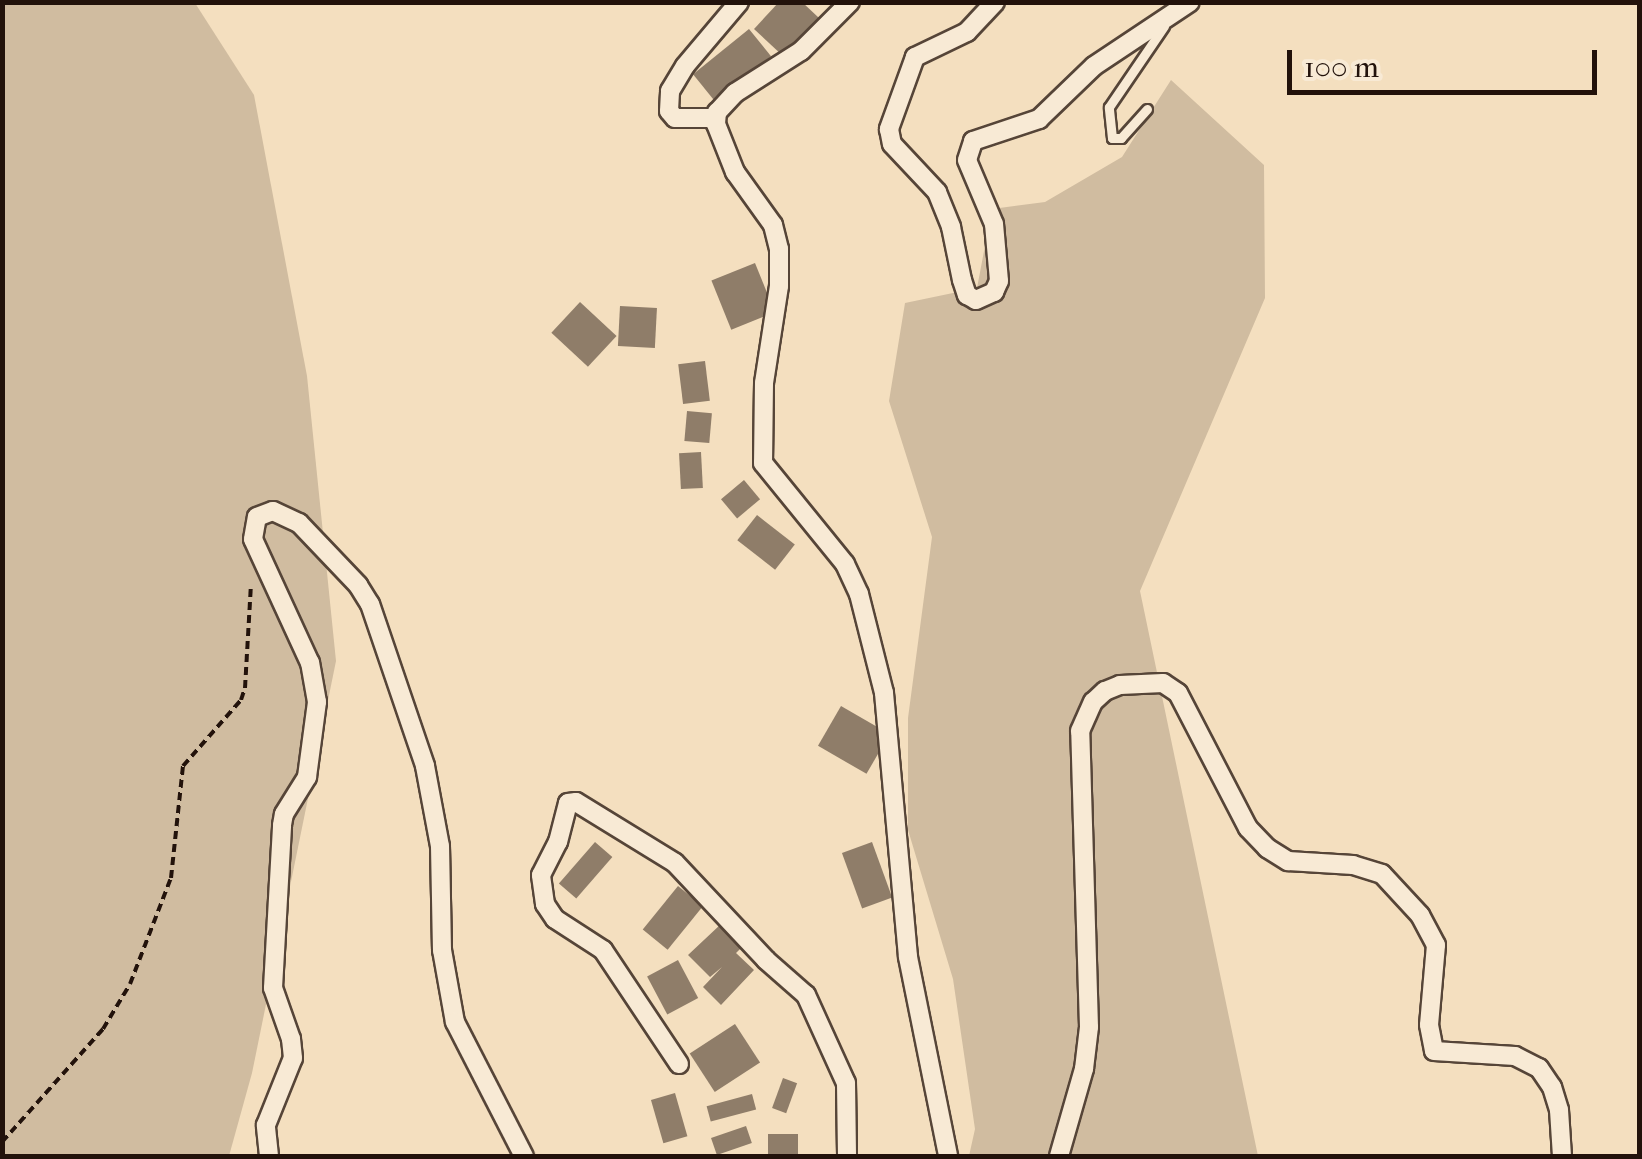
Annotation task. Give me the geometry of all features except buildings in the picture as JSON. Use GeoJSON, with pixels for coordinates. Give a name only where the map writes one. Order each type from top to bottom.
{"type":"FeatureCollection","features":[{"type":"Feature","properties":{"kind":"street"},"geometry":{"type":"LineString","coordinates":[[716,118],[675,118],[670,111],[670,90],[685,66],[739,2]]}},
{"type":"Feature","properties":{"kind":"street"},"geometry":{"type":"LineString","coordinates":[[716,118],[735,93],[801,51],[850,2]]}},
{"type":"Feature","properties":{"kind":"street"},"geometry":{"type":"LineString","coordinates":[[994,2],[967,32],[915,56],[889,129],[892,144],[937,192],[951,227],[967,295],[976,300],[994,292],[999,281],[994,224],[967,160],[973,141],[1039,119],[1094,66],[1190,2]]}},
{"type":"Feature","properties":{"kind":"street"},"geometry":{"type":"LineString","coordinates":[[716,118],[724,150],[768,216],[779,250],[779,286],[764,383],[763,463],[852,577],[884,693],[908,957],[948,1156]]}},
{"type":"Feature","properties":{"kind":"street"},"geometry":{"type":"LineString","coordinates":[[270,1156],[266,1126],[293,1058],[291,1039],[273,988],[282,825],[284,814],[308,777],[317,702],[310,663],[253,539],[257,517],[273,511],[299,523],[367,598],[425,766],[440,846],[442,950],[455,1022],[524,1156]]}},
{"type":"Feature","properties":{"kind":"street"},"geometry":{"type":"LineString","coordinates":[[1059,1156],[1084,1069],[1089,1027],[1080,730],[1094,702],[1105,691],[1162,683],[1184,704],[1239,812],[1267,848],[1288,861],[1353,865],[1382,874],[1420,915],[1436,945],[1429,1034],[1434,1051],[1516,1056],[1538,1068],[1552,1088],[1562,1156]]}},
{"type":"Feature","properties":{"kind":"street"},"geometry":{"type":"LineString","coordinates":[[678,1064],[604,950],[555,919],[546,904],[542,875],[558,842],[568,802],[576,802],[675,863],[766,960],[806,995],[846,1082],[847,1156]]}},
{"type":"Feature","properties":{"kind":"lane"},"geometry":{"type":"LineString","coordinates":[[1147,109],[1121,138],[1112,138],[1109,107],[1168,20]]}},
{"type":"Feature","properties":{"kind":"path"},"geometry":{"type":"LineString","coordinates":[[2,1142],[104,1029],[130,984],[171,878],[183,766],[240,700],[245,688],[252,579]]}},
{"type":"Feature","properties":{"kind":"shaded area"},"geometry":{"type":"Polygon","coordinates":[[[2,3],[195,3],[254,95],[307,376],[336,661],[252,1073],[229,1156],[3,1156],[2,3]]]}},
{"type":"Feature","properties":{"kind":"shaded area"},"geometry":{"type":"Polygon","coordinates":[[[1171,80],[1264,165],[1265,298],[1140,591],[1258,1156],[969,1156],[975,1129],[953,979],[908,830],[908,718],[932,537],[889,401],[905,303],[977,288],[992,209],[1045,202],[1122,157],[1171,80]]]}}]}
